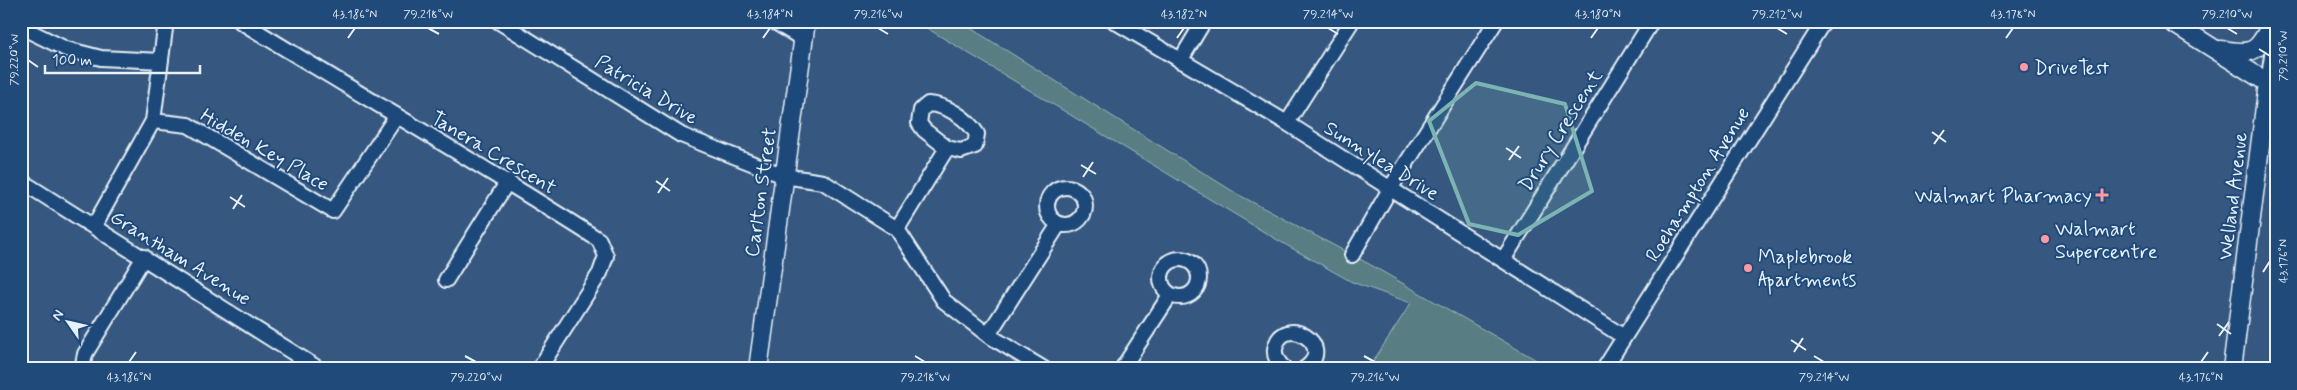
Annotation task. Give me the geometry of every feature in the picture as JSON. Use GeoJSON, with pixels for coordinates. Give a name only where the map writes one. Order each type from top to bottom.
{"type":"FeatureCollection","features":[{"type":"Feature","properties":{"kind":"main road","name":"Carlton Street"},"geometry":{"type":"LineString","coordinates":[[758,369],[806,21]]}},
{"type":"Feature","properties":{"kind":"main road"},"geometry":{"type":"LineString","coordinates":[[2170,21],[2272,86]]}},
{"type":"Feature","properties":{"kind":"main road"},"geometry":{"type":"LineString","coordinates":[[2215,50],[2245,54],[2263,42],[2273,21]]}},
{"type":"Feature","properties":{"kind":"main road","name":"Welland Avenue"},"geometry":{"type":"LineString","coordinates":[[2232,369],[2259,145],[2272,86]]}},
{"type":"Feature","properties":{"kind":"main road"},"geometry":{"type":"LineString","coordinates":[[2259,145],[2276,122]]}},
{"type":"Feature","properties":{"kind":"street"},"geometry":{"type":"LineString","coordinates":[[94,226],[153,121],[166,21]]}},
{"type":"Feature","properties":{"kind":"street","name":"Tanera Crescent"},"geometry":{"type":"LineString","coordinates":[[240,21],[396,117],[508,181],[599,240],[606,256],[600,273],[539,369]]}},
{"type":"Feature","properties":{"kind":"street","name":"Patricia Drive"},"geometry":{"type":"LineString","coordinates":[[498,21],[681,135],[784,176]]}},
{"type":"Feature","properties":{"kind":"street"},"geometry":{"type":"LineString","coordinates":[[773,21],[803,39]]}},
{"type":"Feature","properties":{"kind":"street","name":"Sunnylea Drive"},"geometry":{"type":"LineString","coordinates":[[1114,21],[1287,123],[1624,337]]}},
{"type":"Feature","properties":{"kind":"street"},"geometry":{"type":"LineString","coordinates":[[1180,61],[1204,21]]}},
{"type":"Feature","properties":{"kind":"street"},"geometry":{"type":"LineString","coordinates":[[1287,123],[1352,21]]}},
{"type":"Feature","properties":{"kind":"street"},"geometry":{"type":"LineString","coordinates":[[1352,255],[1390,189],[1496,21]]}},
{"type":"Feature","properties":{"kind":"street","name":"Drury Crescent"},"geometry":{"type":"LineString","coordinates":[[1502,260],[1652,21]]}},
{"type":"Feature","properties":{"kind":"street","name":"Roehampton Avenue"},"geometry":{"type":"LineString","coordinates":[[1604,369],[1824,21]]}},
{"type":"Feature","properties":{"kind":"street"},"geometry":{"type":"LineString","coordinates":[[21,28],[66,49],[101,58],[161,61]]}},
{"type":"Feature","properties":{"kind":"street","name":"Welland Avenue"},"geometry":{"type":"LineString","coordinates":[[2272,86],[2276,29]]}},
{"type":"Feature","properties":{"kind":"street","name":"Hidden Key Place"},"geometry":{"type":"LineString","coordinates":[[153,121],[188,125],[334,211],[396,117]]}},
{"type":"Feature","properties":{"kind":"street"},"geometry":{"type":"LineString","coordinates":[[897,228],[947,148]]}},
{"type":"Feature","properties":{"kind":"street"},"geometry":{"type":"LineString","coordinates":[[784,176],[823,182],[897,228],[944,301],[988,334],[1044,369]]}},
{"type":"Feature","properties":{"kind":"street","name":"Grantham Avenue"},"geometry":{"type":"LineString","coordinates":[[21,181],[144,257],[302,364],[319,369]]}},
{"type":"Feature","properties":{"kind":"street"},"geometry":{"type":"LineString","coordinates":[[446,280],[508,181]]}},
{"type":"Feature","properties":{"kind":"street"},"geometry":{"type":"LineString","coordinates":[[988,334],[1059,224]]}},
{"type":"Feature","properties":{"kind":"street"},"geometry":{"type":"LineString","coordinates":[[82,369],[85,354],[144,257]]}},
{"type":"Feature","properties":{"kind":"street"},"geometry":{"type":"LineString","coordinates":[[1122,369],[1170,295]]}},
{"type":"Feature","properties":{"kind":"street"},"geometry":{"type":"LineString","coordinates":[[1285,369],[1280,365],[1275,354],[1278,342],[1286,334],[1298,332],[1309,338],[1314,349],[1312,361],[1304,369]]}},
{"type":"Feature","properties":{"kind":"highlighted area"},"geometry":{"type":"Polygon","coordinates":[[[1476,83],[1565,104],[1592,191],[1518,235],[1469,224],[1429,121],[1476,83]]]}},
{"type":"Feature","properties":{"kind":"green space"},"geometry":{"type":"Polygon","coordinates":[[[915,21],[959,21],[1239,195],[1369,264],[1552,369],[1368,369],[1411,303],[1352,282],[1279,241],[915,21]]]}},
{"type":"Feature","properties":{"kind":"place","name":"DriveTest"},"geometry":{"type":"Point","coordinates":[2024,67]}},
{"type":"Feature","properties":{"kind":"place","name":"Walmart Pharmacy"},"geometry":{"type":"Point","coordinates":[2102,195]}},
{"type":"Feature","properties":{"kind":"place","name":"Walmart Supercentre"},"geometry":{"type":"Point","coordinates":[2045,239]}},
{"type":"Feature","properties":{"kind":"place","name":"Maplebrook Apartments"},"geometry":{"type":"Point","coordinates":[1748,268]}}]}
